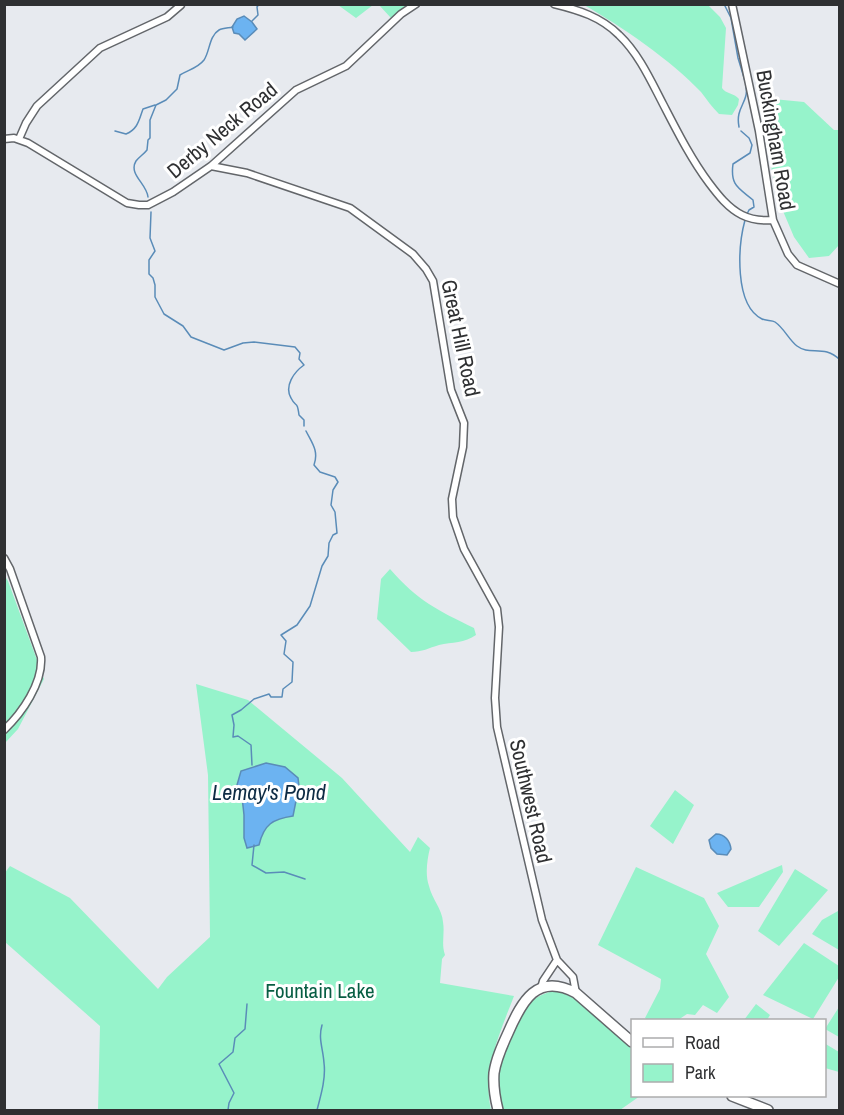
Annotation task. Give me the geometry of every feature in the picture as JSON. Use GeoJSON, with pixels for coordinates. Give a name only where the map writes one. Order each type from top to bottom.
{"type":"FeatureCollection","features":[{"type":"Feature","properties":{"kind":"main road"},"geometry":{"type":"LineString","coordinates":[[498,1110],[494,1082],[497,1059],[521,1006],[530,994],[541,988],[559,986],[576,993],[631,1040]]}},
{"type":"Feature","properties":{"kind":"main road"},"geometry":{"type":"LineString","coordinates":[[737,1097],[768,1110]]}},
{"type":"Feature","properties":{"kind":"street","name":"Derby Neck Road"},"geometry":{"type":"LineString","coordinates":[[4,139],[19,140],[36,148],[121,200],[139,206],[158,201],[211,166],[290,94],[346,66],[401,14],[416,4]]}},
{"type":"Feature","properties":{"kind":"street"},"geometry":{"type":"LineString","coordinates":[[555,4],[591,15],[621,36],[639,62],[686,147],[716,192],[731,208],[744,216],[760,221],[772,220]]}},
{"type":"Feature","properties":{"kind":"street","name":"Buckingham Road"},"geometry":{"type":"LineString","coordinates":[[732,4],[759,131],[772,220],[788,254],[797,265],[840,284]]}},
{"type":"Feature","properties":{"kind":"street"},"geometry":{"type":"LineString","coordinates":[[19,140],[37,106],[100,48],[167,17],[181,5]]}},
{"type":"Feature","properties":{"kind":"street","name":"Great Hill Road"},"geometry":{"type":"LineString","coordinates":[[211,166],[247,173],[350,208],[413,254],[426,269],[433,281],[452,390],[464,423],[464,441],[452,499],[453,517],[464,549],[497,609],[498,645]]}},
{"type":"Feature","properties":{"kind":"street"},"geometry":{"type":"LineString","coordinates":[[4,558],[37,646],[42,667],[27,702],[4,730]]}},
{"type":"Feature","properties":{"kind":"street","name":"Southwest Road"},"geometry":{"type":"LineString","coordinates":[[498,645],[496,727],[542,920],[557,960],[573,977],[576,993]]}},
{"type":"Feature","properties":{"kind":"street"},"geometry":{"type":"LineString","coordinates":[[541,988],[557,960]]}},
{"type":"Feature","properties":{"kind":"green space"},"geometry":{"type":"Polygon","coordinates":[[[338,5],[373,5],[356,18],[338,5]]]}},
{"type":"Feature","properties":{"kind":"green space"},"geometry":{"type":"Polygon","coordinates":[[[379,5],[407,5],[391,18],[379,5]]]}},
{"type":"Feature","properties":{"kind":"green space"},"geometry":{"type":"Polygon","coordinates":[[[584,5],[708,5],[720,17],[726,28],[722,88],[739,99],[732,115],[719,114],[689,80],[661,56],[584,5]]]}},
{"type":"Feature","properties":{"kind":"green space"},"geometry":{"type":"Polygon","coordinates":[[[773,99],[804,102],[834,130],[839,130],[839,245],[829,256],[809,258],[794,237],[783,211],[772,171],[763,117],[773,99]]]}},
{"type":"Feature","properties":{"kind":"green space"},"geometry":{"type":"Polygon","coordinates":[[[390,569],[419,597],[474,628],[476,635],[463,641],[411,652],[377,619],[381,579],[390,569]]]}},
{"type":"Feature","properties":{"kind":"green space"},"geometry":{"type":"Polygon","coordinates":[[[4,575],[44,679],[18,729],[5,743],[4,575]]]}},
{"type":"Feature","properties":{"kind":"green space","name":"Fountain Lake"},"geometry":{"type":"Polygon","coordinates":[[[196,684],[248,700],[342,778],[410,852],[418,837],[430,848],[427,867],[428,882],[441,913],[443,926],[445,955],[442,959],[440,983],[514,996],[498,1038],[491,1066],[489,1095],[491,1110],[98,1110],[100,1026],[5,942],[4,874],[10,866],[70,898],[158,989],[167,977],[210,937],[208,775],[196,684]]]}},
{"type":"Feature","properties":{"kind":"green space"},"geometry":{"type":"Polygon","coordinates":[[[675,790],[694,805],[673,844],[650,826],[675,790]]]}},
{"type":"Feature","properties":{"kind":"green space"},"geometry":{"type":"Polygon","coordinates":[[[782,865],[783,872],[759,907],[728,907],[717,893],[782,865]]]}},
{"type":"Feature","properties":{"kind":"green space"},"geometry":{"type":"Polygon","coordinates":[[[636,867],[704,898],[719,926],[706,954],[729,997],[717,1013],[703,1005],[695,1015],[687,1014],[680,1019],[646,1019],[660,989],[661,979],[598,945],[636,867]]]}},
{"type":"Feature","properties":{"kind":"green space"},"geometry":{"type":"Polygon","coordinates":[[[795,869],[828,890],[779,946],[758,931],[795,869]]]}},
{"type":"Feature","properties":{"kind":"green space"},"geometry":{"type":"Polygon","coordinates":[[[838,911],[839,950],[812,934],[822,920],[838,911]]]}},
{"type":"Feature","properties":{"kind":"green space"},"geometry":{"type":"Polygon","coordinates":[[[804,943],[839,966],[839,977],[813,1019],[763,995],[804,943]]]}},
{"type":"Feature","properties":{"kind":"green space"},"geometry":{"type":"Polygon","coordinates":[[[553,991],[574,998],[606,1023],[631,1047],[631,1097],[639,1097],[620,1110],[503,1110],[498,1087],[501,1067],[509,1042],[526,1008],[542,995],[553,991]]]}},
{"type":"Feature","properties":{"kind":"green space"},"geometry":{"type":"Polygon","coordinates":[[[756,1004],[770,1015],[768,1019],[745,1019],[756,1004]]]}},
{"type":"Feature","properties":{"kind":"green space"},"geometry":{"type":"Polygon","coordinates":[[[839,1007],[840,1037],[826,1027],[839,1007]]]}},
{"type":"Feature","properties":{"kind":"green space"},"geometry":{"type":"Polygon","coordinates":[[[826,1044],[839,1052],[839,1072],[826,1068],[826,1044]]]}},
{"type":"Feature","properties":{"kind":"water"},"geometry":{"type":"Polygon","coordinates":[[[244,16],[257,29],[245,40],[239,34],[234,33],[232,27],[237,19],[244,16]]]}},
{"type":"Feature","properties":{"kind":"water","name":"Lemay's Pond"},"geometry":{"type":"Polygon","coordinates":[[[266,763],[285,767],[298,778],[299,786],[293,816],[270,824],[259,845],[247,848],[244,838],[242,797],[237,785],[241,771],[266,763]]]}},
{"type":"Feature","properties":{"kind":"water"},"geometry":{"type":"Polygon","coordinates":[[[716,834],[722,835],[728,841],[731,849],[727,855],[717,854],[711,848],[709,840],[716,834]]]}},
{"type":"Feature","properties":{"kind":"waterway"},"geometry":{"type":"LineString","coordinates":[[252,21],[258,15],[259,4]]}},
{"type":"Feature","properties":{"kind":"waterway"},"geometry":{"type":"LineString","coordinates":[[724,4],[731,18],[738,58],[745,81]]}},
{"type":"Feature","properties":{"kind":"waterway"},"geometry":{"type":"LineString","coordinates":[[148,197],[136,175],[134,166],[147,150],[150,120],[156,105],[166,100],[177,89],[180,75],[202,63],[216,33],[221,29],[233,27]]}},
{"type":"Feature","properties":{"kind":"waterway"},"geometry":{"type":"LineString","coordinates":[[739,127],[738,120],[746,97],[746,86]]}},
{"type":"Feature","properties":{"kind":"waterway"},"geometry":{"type":"LineString","coordinates":[[115,131],[126,134],[130,132],[138,124],[143,109],[155,105]]}},
{"type":"Feature","properties":{"kind":"waterway"},"geometry":{"type":"LineString","coordinates":[[741,131],[749,138],[752,145],[750,153],[733,164],[732,171],[734,182],[753,200],[754,207],[747,214]]}},
{"type":"Feature","properties":{"kind":"waterway"},"geometry":{"type":"LineString","coordinates":[[151,212],[150,238],[155,251],[149,260],[149,274],[155,285],[155,297],[164,314],[183,326],[191,337],[224,350],[243,343],[254,342],[295,347],[304,365],[291,380],[289,393],[297,406],[299,415],[304,420],[304,426]]}},
{"type":"Feature","properties":{"kind":"waterway"},"geometry":{"type":"LineString","coordinates":[[745,220],[740,274],[742,288],[753,312],[762,319],[775,322],[802,349],[828,352],[840,360]]}},
{"type":"Feature","properties":{"kind":"waterway"},"geometry":{"type":"LineString","coordinates":[[252,765],[251,745],[238,736],[233,737],[232,715],[254,699],[269,694],[271,697],[282,697],[283,689],[292,682],[293,662],[284,654],[286,641],[281,635],[297,625],[310,606],[322,566],[328,556],[329,543],[333,535],[337,533],[335,512],[331,505],[333,490],[338,482],[335,477],[320,472],[314,465],[315,451],[306,431]]}},
{"type":"Feature","properties":{"kind":"waterway"},"geometry":{"type":"LineString","coordinates":[[254,845],[252,865],[266,873],[284,872],[305,879]]}},
{"type":"Feature","properties":{"kind":"waterway"},"geometry":{"type":"LineString","coordinates":[[228,1110],[234,1093],[219,1064],[233,1052],[235,1038],[245,1029],[247,1004]]}},
{"type":"Feature","properties":{"kind":"waterway"},"geometry":{"type":"LineString","coordinates":[[317,1110],[324,1075],[322,1025]]}}]}
